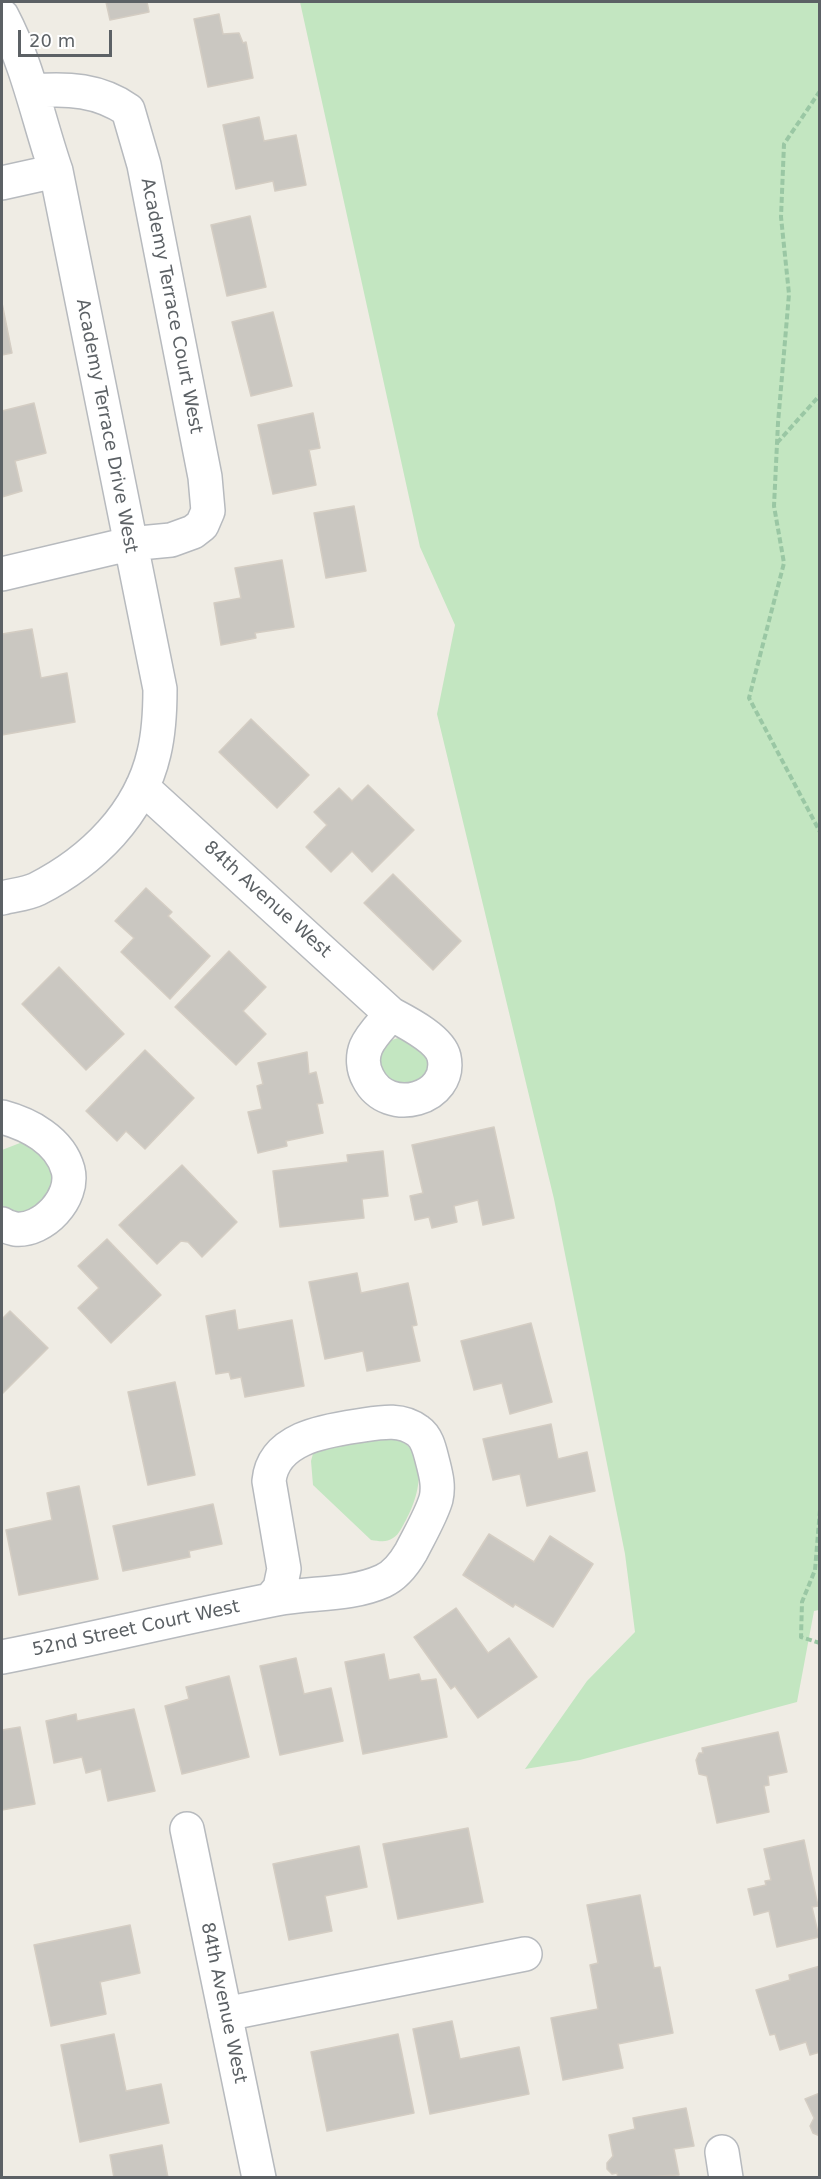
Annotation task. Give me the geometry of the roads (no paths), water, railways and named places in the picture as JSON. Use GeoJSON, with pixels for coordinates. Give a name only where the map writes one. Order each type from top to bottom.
{"type":"FeatureCollection","features":[{"type":"Feature","properties":{"kind":"street","name":"Academy Terrace Drive West"},"geometry":{"type":"LineString","coordinates":[[2,16],[33,91],[40,124],[56,171],[129,544],[160,688],[160,722],[154,754],[142,787],[125,817],[104,843],[54,879],[35,890],[2,898]]}},
{"type":"Feature","properties":{"kind":"street","name":"Academy Terrace Court West"},"geometry":{"type":"LineString","coordinates":[[2,574],[129,544],[171,540],[193,532],[202,525],[208,511],[205,477],[144,165],[128,110],[112,99],[84,91],[56,89],[33,91]]}},
{"type":"Feature","properties":{"kind":"street"},"geometry":{"type":"LineString","coordinates":[[2,183],[56,171]]}},
{"type":"Feature","properties":{"kind":"street","name":"84th Avenue West"},"geometry":{"type":"LineString","coordinates":[[142,787],[391,1014]]}},
{"type":"Feature","properties":{"kind":"street"},"geometry":{"type":"LineString","coordinates":[[2,1117],[38,1130],[59,1154],[68,1171],[64,1197],[48,1218],[32,1226],[15,1229],[2,1224]]}},
{"type":"Feature","properties":{"kind":"street","name":"52nd Street Court West"},"geometry":{"type":"LineString","coordinates":[[2,1658],[270,1600],[368,1586],[384,1580],[398,1571],[410,1553],[435,1500],[438,1488],[427,1442],[420,1432],[404,1423],[387,1422],[319,1432],[279,1455],[270,1468],[269,1481],[284,1569],[280,1588],[270,1600]]}},
{"type":"Feature","properties":{"kind":"street","name":"84th Avenue West"},"geometry":{"type":"LineString","coordinates":[[187,1829],[259,2178]]}},
{"type":"Feature","properties":{"kind":"street"},"geometry":{"type":"LineString","coordinates":[[225,2014],[525,1954]]}}]}
